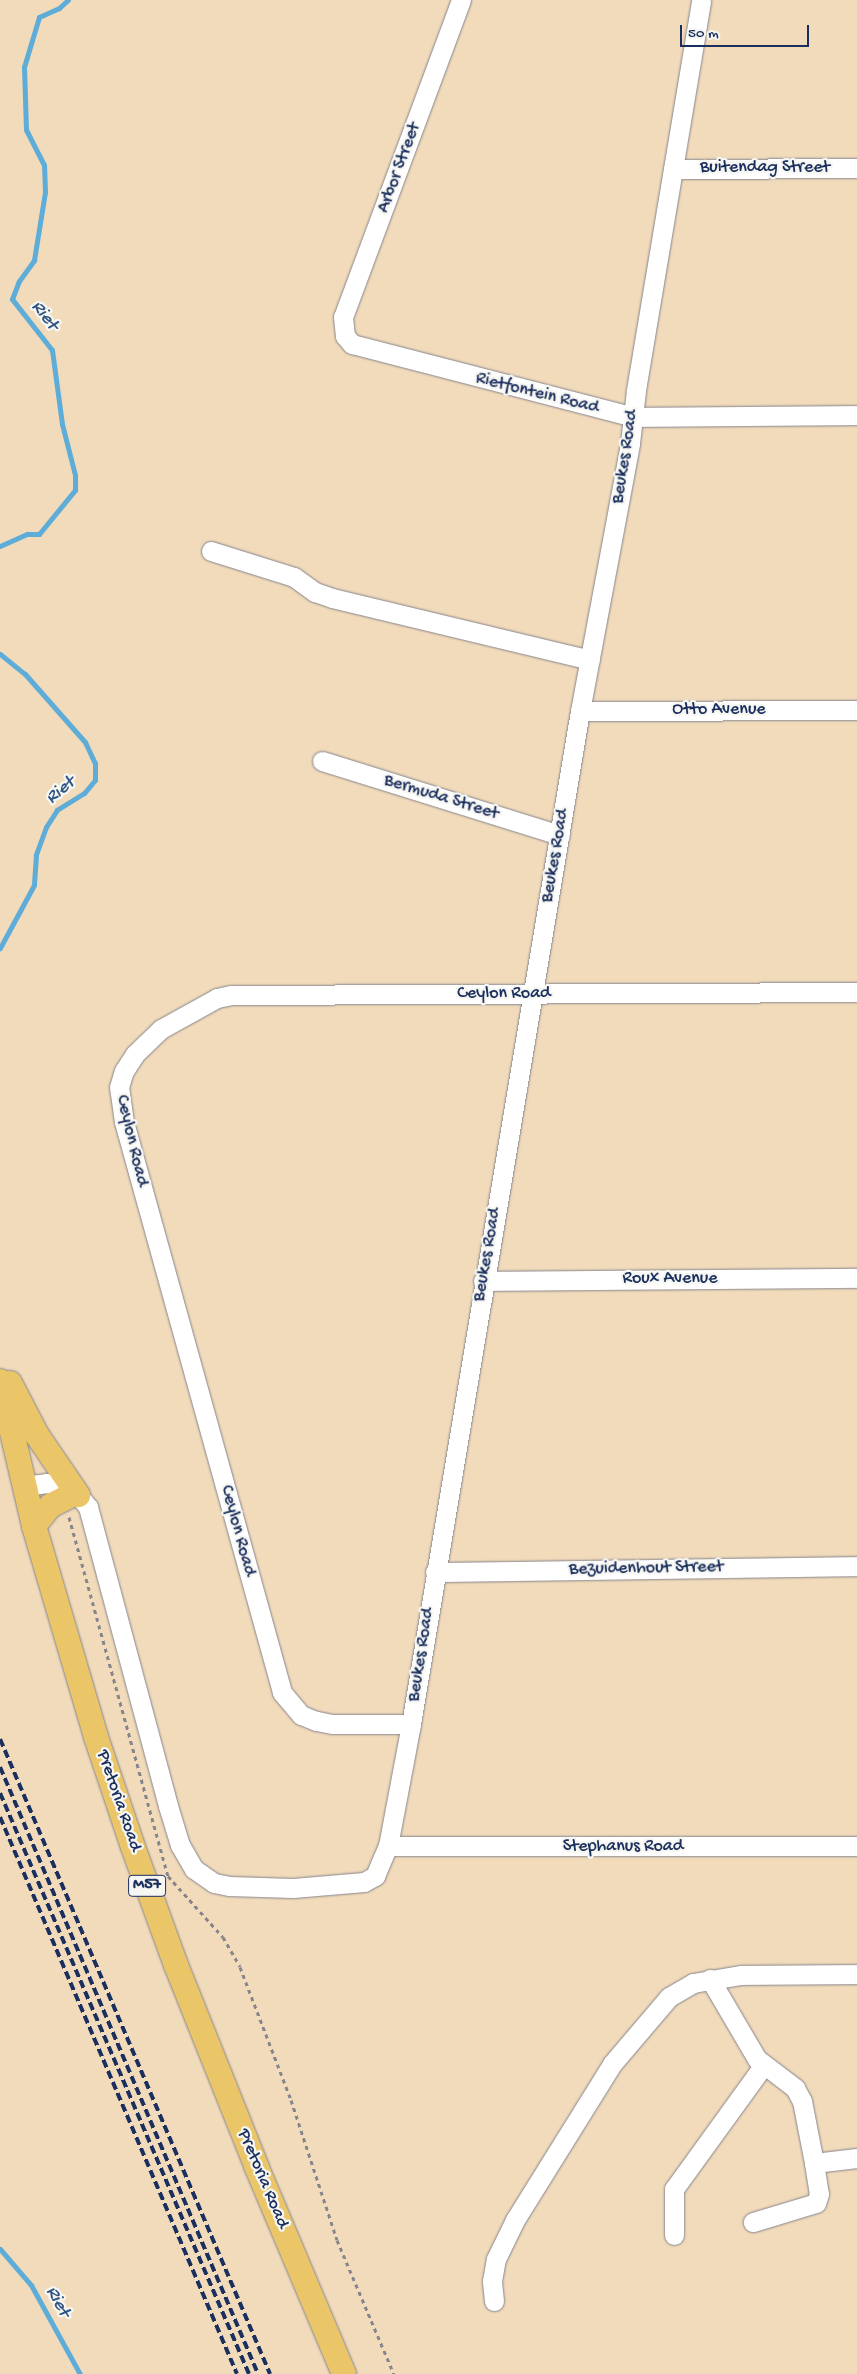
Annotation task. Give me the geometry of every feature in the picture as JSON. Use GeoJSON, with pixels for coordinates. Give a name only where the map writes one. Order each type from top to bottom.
{"type":"FeatureCollection","features":[{"type":"Feature","properties":{"kind":"main road"},"geometry":{"type":"LineString","coordinates":[[0,1366],[72,1495],[50,1506],[34,1526]]}},
{"type":"Feature","properties":{"kind":"main road","name":"Pretoria Road"},"geometry":{"type":"LineString","coordinates":[[0,1381],[23,1486],[96,1737],[176,1965],[344,2374]]}},
{"type":"Feature","properties":{"kind":"street","name":"Arbor Street"},"geometry":{"type":"LineString","coordinates":[[345,336],[343,317],[461,0]]}},
{"type":"Feature","properties":{"kind":"street","name":"Beukes Road"},"geometry":{"type":"LineString","coordinates":[[72,1495],[88,1507],[168,1806],[180,1845],[194,1870],[214,1883],[229,1886],[293,1888],[364,1882],[379,1871],[388,1846],[411,1724],[483,1281],[580,711],[634,417],[701,0]]}},
{"type":"Feature","properties":{"kind":"street","name":"Buitendag Street"},"geometry":{"type":"LineString","coordinates":[[673,169],[857,168]]}},
{"type":"Feature","properties":{"kind":"street","name":"Rietfontein Road"},"geometry":{"type":"LineString","coordinates":[[345,336],[364,349],[634,417],[857,416]]}},
{"type":"Feature","properties":{"kind":"street"},"geometry":{"type":"LineString","coordinates":[[211,550],[294,577],[315,592],[332,598],[590,660]]}},
{"type":"Feature","properties":{"kind":"street","name":"Otto Avenue"},"geometry":{"type":"LineString","coordinates":[[580,711],[857,710]]}},
{"type":"Feature","properties":{"kind":"street","name":"Bermuda Street"},"geometry":{"type":"LineString","coordinates":[[322,761],[560,835]]}},
{"type":"Feature","properties":{"kind":"street","name":"Ceylon Road"},"geometry":{"type":"LineString","coordinates":[[411,1724],[332,1724],[301,1715],[282,1692],[124,1122],[119,1087],[124,1071],[148,1040],[217,998],[246,995],[857,992]]}},
{"type":"Feature","properties":{"kind":"street","name":"Roux Avenue"},"geometry":{"type":"LineString","coordinates":[[483,1281],[857,1278]]}},
{"type":"Feature","properties":{"kind":"street"},"geometry":{"type":"LineString","coordinates":[[23,1486],[54,1483],[72,1495]]}},
{"type":"Feature","properties":{"kind":"street","name":"Bezuidenhout Street"},"geometry":{"type":"LineString","coordinates":[[435,1572],[857,1566]]}},
{"type":"Feature","properties":{"kind":"street","name":"Stephanus Road"},"geometry":{"type":"LineString","coordinates":[[388,1846],[857,1846]]}},
{"type":"Feature","properties":{"kind":"street"},"geometry":{"type":"LineString","coordinates":[[494,2301],[493,2273],[505,2239],[612,2064],[669,1997],[684,1987],[710,1978],[741,1975],[857,1974]]}},
{"type":"Feature","properties":{"kind":"street"},"geometry":{"type":"LineString","coordinates":[[710,1978],[763,2066],[788,2080],[802,2100],[814,2163],[819,2194],[816,2203],[753,2222]]}},
{"type":"Feature","properties":{"kind":"street"},"geometry":{"type":"LineString","coordinates":[[674,2234],[674,2189],[763,2066]]}},
{"type":"Feature","properties":{"kind":"street"},"geometry":{"type":"LineString","coordinates":[[814,2163],[857,2158]]}},
{"type":"Feature","properties":{"kind":"path"},"geometry":{"type":"LineString","coordinates":[[72,1495],[168,1876],[223,1937],[240,1966],[291,2100],[338,2240],[394,2374]]}},
{"type":"Feature","properties":{"kind":"waterway","name":"Riet"},"geometry":{"type":"LineString","coordinates":[[0,546],[27,534],[39,534],[75,490],[75,475],[62,424],[52,350],[12,299],[19,281],[34,260],[45,192],[44,165],[26,130],[24,67],[39,17],[59,8],[68,0]]}},
{"type":"Feature","properties":{"kind":"waterway","name":"Riet"},"geometry":{"type":"LineString","coordinates":[[0,654],[25,674],[85,742],[95,763],[95,780],[84,793],[57,810],[46,827],[36,855],[34,885],[0,948]]}},
{"type":"Feature","properties":{"kind":"waterway","name":"Riet"},"geometry":{"type":"LineString","coordinates":[[0,2249],[31,2285],[80,2374]]}},
{"type":"Feature","properties":{"kind":"railway"},"geometry":{"type":"LineString","coordinates":[[0,1739],[270,2374]]}},
{"type":"Feature","properties":{"kind":"railway"},"geometry":{"type":"LineString","coordinates":[[0,1767],[258,2374]]}},
{"type":"Feature","properties":{"kind":"railway"},"geometry":{"type":"LineString","coordinates":[[0,1793],[249,2374]]}},
{"type":"Feature","properties":{"kind":"railway"},"geometry":{"type":"LineString","coordinates":[[0,1817],[237,2374]]}}]}
